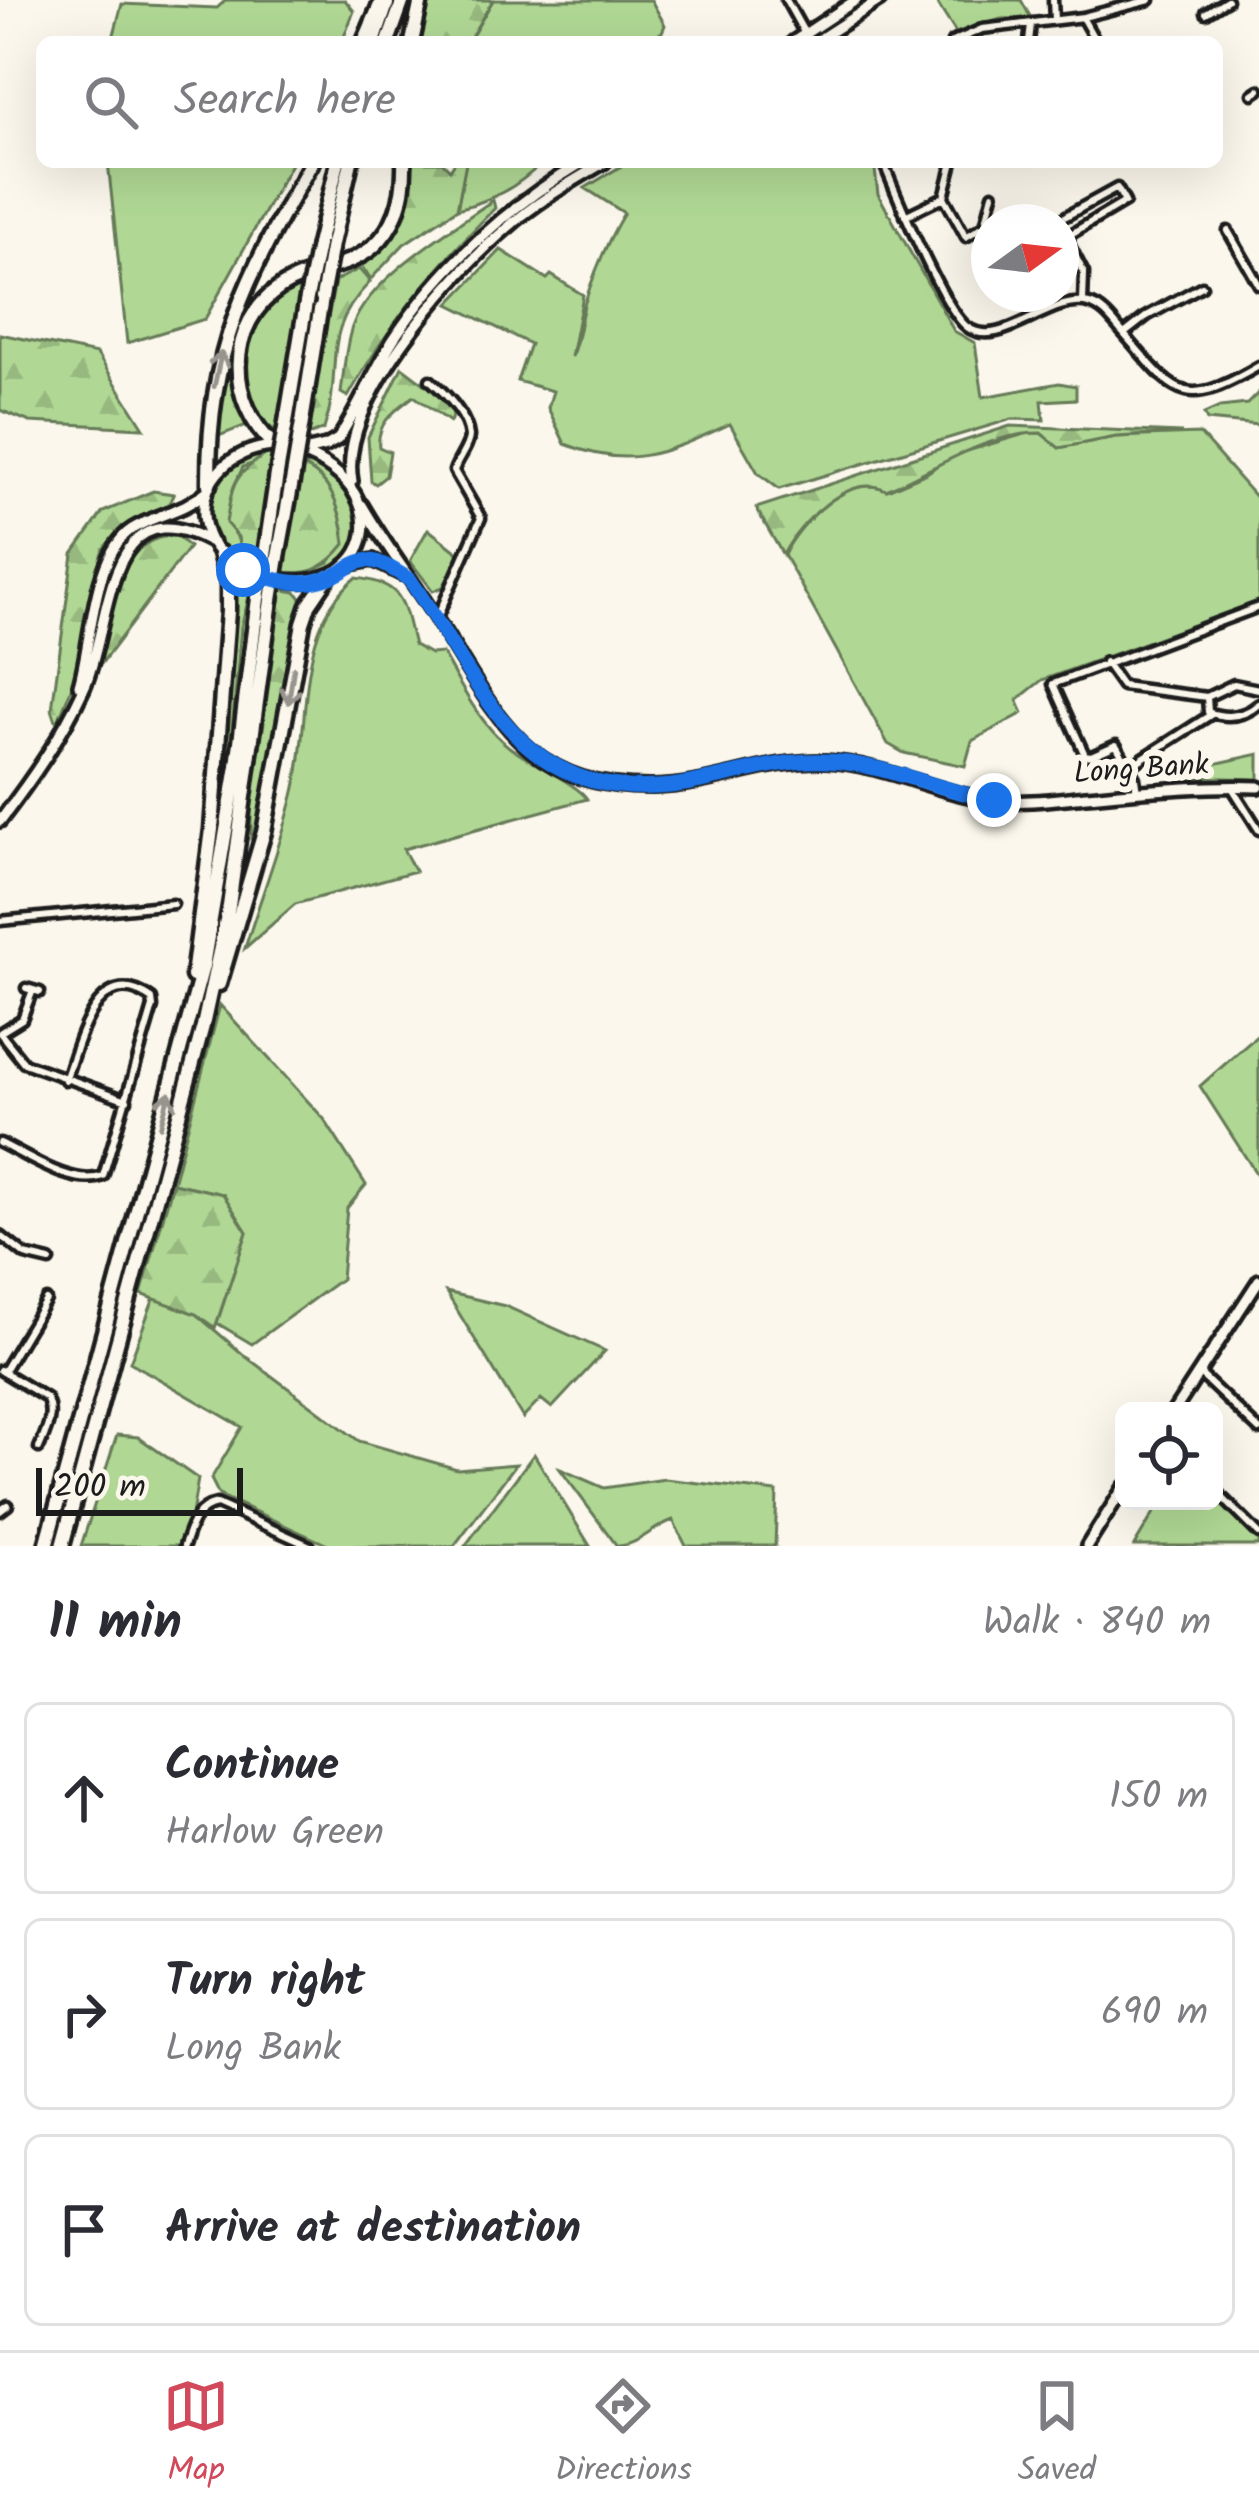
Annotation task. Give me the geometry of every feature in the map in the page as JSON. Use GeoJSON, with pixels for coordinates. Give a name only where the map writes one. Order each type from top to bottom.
{"type":"FeatureCollection","features":[{"type":"Feature","properties":{"kind":"highway"},"geometry":{"type":"LineString","coordinates":[[367,36],[386,0]]}},
{"type":"Feature","properties":{"kind":"highway"},"geometry":{"type":"LineString","coordinates":[[376,36],[386,0]]}},
{"type":"Feature","properties":{"kind":"highway"},"geometry":{"type":"LineString","coordinates":[[390,36],[403,0]]}},
{"type":"Feature","properties":{"kind":"highway"},"geometry":{"type":"LineString","coordinates":[[413,36],[421,0]]}},
{"type":"Feature","properties":{"kind":"highway"},"geometry":{"type":"LineString","coordinates":[[208,488],[212,406],[228,329],[256,262],[309,168]]}},
{"type":"Feature","properties":{"kind":"highway"},"geometry":{"type":"LineString","coordinates":[[271,556],[302,422],[337,168]]}},
{"type":"Feature","properties":{"kind":"highway"},"geometry":{"type":"LineString","coordinates":[[46,1546],[187,1031],[215,908],[306,303],[349,168]]}},
{"type":"Feature","properties":{"kind":"highway"},"geometry":{"type":"LineString","coordinates":[[275,446],[254,423],[240,392],[237,367],[244,332],[256,311],[282,286],[354,260],[381,238],[402,199],[404,168]]}},
{"type":"Feature","properties":{"kind":"highway"},"geometry":{"type":"LineString","coordinates":[[187,1031],[212,829],[228,611],[227,584],[216,548]]}},
{"type":"Feature","properties":{"kind":"highway"},"geometry":{"type":"LineString","coordinates":[[203,1026],[229,956],[264,832],[305,613],[328,577]]}},
{"type":"Feature","properties":{"kind":"highway"},"geometry":{"type":"LineString","coordinates":[[62,1546],[203,1026],[229,906],[264,599]]}},
{"type":"Feature","properties":{"kind":"main road"},"geometry":{"type":"LineString","coordinates":[[812,36],[856,0]]}},
{"type":"Feature","properties":{"kind":"main road"},"geometry":{"type":"LineString","coordinates":[[814,36],[880,0]]}},
{"type":"Feature","properties":{"kind":"main road"},"geometry":{"type":"LineString","coordinates":[[300,452],[338,439],[392,342],[453,265],[499,221],[575,168]]}},
{"type":"Feature","properties":{"kind":"main road"},"geometry":{"type":"LineString","coordinates":[[0,821],[42,764],[90,673],[113,576],[127,549],[147,534],[167,528],[184,530],[243,570],[268,578],[300,583],[328,577],[346,565],[360,544],[362,506],[353,487],[350,453],[355,432],[392,362],[462,270],[508,226],[595,168]]}},
{"type":"Feature","properties":{"kind":"main road"},"geometry":{"type":"LineString","coordinates":[[71,713],[109,556],[133,528],[184,509],[234,456],[275,446],[330,466],[353,487]]}},
{"type":"Feature","properties":{"kind":"main road"},"geometry":{"type":"LineString","coordinates":[[208,488],[205,521],[216,548]]}},
{"type":"Feature","properties":{"kind":"main road","name":"Long Bank"},"geometry":{"type":"LineString","coordinates":[[362,506],[502,724],[539,756],[590,779],[620,786],[670,786],[786,763],[824,761],[868,766],[952,793],[994,800],[1259,787]]}},
{"type":"Feature","properties":{"kind":"main road"},"geometry":{"type":"LineString","coordinates":[[346,565],[374,560],[410,580]]}},
{"type":"Feature","properties":{"kind":"main road"},"geometry":{"type":"LineString","coordinates":[[1180,1402],[1259,1280]]}},
{"type":"Feature","properties":{"kind":"main road"},"geometry":{"type":"LineString","coordinates":[[1087,1546],[1115,1501]]}},
{"type":"Feature","properties":{"kind":"street"},"geometry":{"type":"LineString","coordinates":[[787,0],[809,36]]}},
{"type":"Feature","properties":{"kind":"street"},"geometry":{"type":"LineString","coordinates":[[1053,0],[1054,21]]}},
{"type":"Feature","properties":{"kind":"street"},"geometry":{"type":"LineString","coordinates":[[966,36],[982,29],[1083,17],[1150,0]]}},
{"type":"Feature","properties":{"kind":"street"},"geometry":{"type":"LineString","coordinates":[[1205,14],[1227,0]]}},
{"type":"Feature","properties":{"kind":"street"},"geometry":{"type":"LineString","coordinates":[[1083,17],[1093,36]]}},
{"type":"Feature","properties":{"kind":"street"},"geometry":{"type":"LineString","coordinates":[[1030,36],[1031,24]]}},
{"type":"Feature","properties":{"kind":"street"},"geometry":{"type":"LineString","coordinates":[[885,168],[954,313],[970,330],[992,333],[1066,303],[1083,302],[1106,313],[1161,377],[1192,394],[1219,389],[1259,366]]}},
{"type":"Feature","properties":{"kind":"street"},"geometry":{"type":"LineString","coordinates":[[951,168],[944,196],[967,237],[971,235]]}},
{"type":"Feature","properties":{"kind":"street"},"geometry":{"type":"LineString","coordinates":[[1079,209],[1117,188],[1125,202],[1079,229]]}},
{"type":"Feature","properties":{"kind":"street"},"geometry":{"type":"LineString","coordinates":[[990,204],[993,194]]}},
{"type":"Feature","properties":{"kind":"street"},"geometry":{"type":"LineString","coordinates":[[905,216],[944,196]]}},
{"type":"Feature","properties":{"kind":"street"},"geometry":{"type":"LineString","coordinates":[[958,221],[971,223]]}},
{"type":"Feature","properties":{"kind":"street"},"geometry":{"type":"LineString","coordinates":[[1228,231],[1259,285]]}},
{"type":"Feature","properties":{"kind":"street"},"geometry":{"type":"LineString","coordinates":[[1079,263],[1084,272],[1083,302]]}},
{"type":"Feature","properties":{"kind":"street"},"geometry":{"type":"LineString","coordinates":[[1124,334],[1202,286]]}},
{"type":"Feature","properties":{"kind":"street"},"geometry":{"type":"LineString","coordinates":[[430,380],[453,405],[468,432],[469,440],[454,471],[481,518],[437,619]]}},
{"type":"Feature","properties":{"kind":"street"},"geometry":{"type":"LineString","coordinates":[[1137,792],[1116,745],[1085,755],[1053,688],[1058,680],[1259,607]]}},
{"type":"Feature","properties":{"kind":"street"},"geometry":{"type":"LineString","coordinates":[[1105,662],[1122,686],[1207,698],[1228,685],[1258,687]]}},
{"type":"Feature","properties":{"kind":"street"},"geometry":{"type":"LineString","coordinates":[[1207,698],[1206,708],[1212,714]]}},
{"type":"Feature","properties":{"kind":"street"},"geometry":{"type":"LineString","coordinates":[[1129,766],[1212,714],[1238,715],[1259,704]]}},
{"type":"Feature","properties":{"kind":"street"},"geometry":{"type":"LineString","coordinates":[[1231,786],[1259,830]]}},
{"type":"Feature","properties":{"kind":"street"},"geometry":{"type":"LineString","coordinates":[[0,921],[173,904]]}},
{"type":"Feature","properties":{"kind":"street"},"geometry":{"type":"LineString","coordinates":[[0,1143],[43,1166],[99,1179],[108,1168],[152,999],[124,988],[104,995],[92,1008],[65,1080]]}},
{"type":"Feature","properties":{"kind":"street"},"geometry":{"type":"LineString","coordinates":[[33,990],[22,1018],[0,1033],[24,1063],[127,1100]]}},
{"type":"Feature","properties":{"kind":"street"},"geometry":{"type":"LineString","coordinates":[[0,1235],[26,1255],[50,1261]]}},
{"type":"Feature","properties":{"kind":"street"},"geometry":{"type":"LineString","coordinates":[[39,1448],[51,1415],[46,1398],[2,1371],[46,1300]]}},
{"type":"Feature","properties":{"kind":"street"},"geometry":{"type":"LineString","coordinates":[[1199,1373],[1259,1430]]}},
{"type":"Feature","properties":{"kind":"street"},"geometry":{"type":"LineString","coordinates":[[43,1438],[53,1443]]}},
{"type":"Feature","properties":{"kind":"street"},"geometry":{"type":"LineString","coordinates":[[1223,1499],[1259,1534]]}},
{"type":"Feature","properties":{"kind":"street"},"geometry":{"type":"LineString","coordinates":[[184,1546],[197,1514],[217,1504],[310,1546]]}},
{"type":"Feature","properties":{"kind":"street"},"geometry":{"type":"LineString","coordinates":[[0,1511],[8,1505]]}},
{"type":"Feature","properties":{"kind":"green space"},"geometry":{"type":"Polygon","coordinates":[[[226,0],[345,0],[354,11],[344,36],[114,36],[122,4],[217,8],[226,0]]]}},
{"type":"Feature","properties":{"kind":"green space"},"geometry":{"type":"Polygon","coordinates":[[[430,0],[493,0],[473,36],[421,36],[430,0]]]}},
{"type":"Feature","properties":{"kind":"green space"},"geometry":{"type":"Polygon","coordinates":[[[493,0],[651,0],[665,25],[656,36],[472,36],[493,0]]]}},
{"type":"Feature","properties":{"kind":"green space"},"geometry":{"type":"Polygon","coordinates":[[[935,0],[1021,0],[1031,18],[1001,19],[956,33],[935,0]]]}},
{"type":"Feature","properties":{"kind":"green space"},"geometry":{"type":"Polygon","coordinates":[[[109,168],[289,168],[205,319],[127,343],[109,168]]]}},
{"type":"Feature","properties":{"kind":"green space"},"geometry":{"type":"Polygon","coordinates":[[[412,168],[465,168],[457,209],[404,244],[371,279],[361,266],[393,233],[409,194],[412,168]]]}},
{"type":"Feature","properties":{"kind":"green space"},"geometry":{"type":"Polygon","coordinates":[[[465,168],[536,168],[503,192],[457,209],[465,168]]]}},
{"type":"Feature","properties":{"kind":"green space"},"geometry":{"type":"Polygon","coordinates":[[[618,168],[875,168],[878,194],[954,331],[975,343],[983,397],[1059,383],[1076,386],[1076,399],[1042,401],[1044,420],[1012,419],[779,489],[758,473],[730,424],[649,455],[610,456],[565,444],[548,408],[553,391],[517,381],[530,344],[449,304],[501,250],[583,295],[571,357],[593,279],[624,213],[585,188],[618,168]]]}},
{"type":"Feature","properties":{"kind":"green space"},"geometry":{"type":"Polygon","coordinates":[[[493,200],[495,208],[415,297],[348,397],[341,393],[352,327],[376,290],[413,256],[493,200]]]}},
{"type":"Feature","properties":{"kind":"green space"},"geometry":{"type":"Polygon","coordinates":[[[359,269],[370,282],[343,319],[324,429],[306,436],[335,281],[359,269]]]}},
{"type":"Feature","properties":{"kind":"green space"},"geometry":{"type":"Polygon","coordinates":[[[304,283],[278,432],[255,411],[249,397],[246,349],[262,313],[304,283]]]}},
{"type":"Feature","properties":{"kind":"green space"},"geometry":{"type":"Polygon","coordinates":[[[0,334],[97,354],[144,428],[30,422],[0,410],[0,334]]]}},
{"type":"Feature","properties":{"kind":"green space"},"geometry":{"type":"Polygon","coordinates":[[[402,367],[446,400],[454,412],[450,422],[414,396],[394,412],[379,438],[379,447],[390,452],[386,476],[376,484],[371,481],[368,437],[402,367]]]}},
{"type":"Feature","properties":{"kind":"green space"},"geometry":{"type":"Polygon","coordinates":[[[227,370],[247,425],[214,438],[223,375],[227,370]]]}},
{"type":"Feature","properties":{"kind":"green space"},"geometry":{"type":"Polygon","coordinates":[[[1259,392],[1259,425],[1207,420],[1204,414],[1247,404],[1259,392]]]}},
{"type":"Feature","properties":{"kind":"green space"},"geometry":{"type":"Polygon","coordinates":[[[1010,426],[1182,433],[1116,437],[1059,448],[1041,433],[1000,439],[886,490],[872,486],[841,494],[813,516],[783,555],[756,508],[1010,426]]]}},
{"type":"Feature","properties":{"kind":"green space"},"geometry":{"type":"Polygon","coordinates":[[[1041,433],[1059,448],[1116,437],[1200,434],[1259,501],[1259,601],[1042,680],[1017,700],[1023,713],[972,741],[965,766],[904,753],[888,744],[784,555],[813,516],[842,494],[872,486],[887,490],[927,473],[950,456],[1041,433]]]}},
{"type":"Feature","properties":{"kind":"green space"},"geometry":{"type":"Polygon","coordinates":[[[264,452],[255,463],[243,467],[231,505],[246,563],[220,542],[209,505],[224,471],[264,452]]]}},
{"type":"Feature","properties":{"kind":"green space"},"geometry":{"type":"Polygon","coordinates":[[[268,453],[274,457],[255,568],[242,561],[238,537],[226,523],[236,481],[268,453]]]}},
{"type":"Feature","properties":{"kind":"green space"},"geometry":{"type":"Polygon","coordinates":[[[302,460],[325,470],[342,486],[357,523],[347,558],[332,570],[307,577],[282,575],[301,574],[329,562],[344,532],[339,512],[301,465],[302,460]]]}},
{"type":"Feature","properties":{"kind":"green space"},"geometry":{"type":"Polygon","coordinates":[[[301,465],[321,478],[334,497],[345,544],[318,568],[282,572],[301,465]]]}},
{"type":"Feature","properties":{"kind":"green space"},"geometry":{"type":"Polygon","coordinates":[[[153,491],[174,494],[170,503],[122,527],[103,549],[76,676],[57,724],[52,709],[73,554],[103,512],[153,491]]]}},
{"type":"Feature","properties":{"kind":"green space"},"geometry":{"type":"Polygon","coordinates":[[[428,529],[461,555],[443,587],[433,591],[410,561],[428,529]]]}},
{"type":"Feature","properties":{"kind":"green space"},"geometry":{"type":"Polygon","coordinates":[[[177,536],[189,547],[98,668],[111,605],[127,564],[156,539],[177,536]]]}},
{"type":"Feature","properties":{"kind":"green space"},"geometry":{"type":"Polygon","coordinates":[[[234,578],[245,580],[240,584],[224,732],[232,721],[241,627],[252,600],[210,892],[234,578]]]}},
{"type":"Feature","properties":{"kind":"green space"},"geometry":{"type":"Polygon","coordinates":[[[356,578],[385,585],[400,598],[414,645],[430,654],[442,653],[498,737],[587,799],[403,849],[415,871],[295,904],[245,948],[293,796],[313,650],[336,599],[356,578]]]}},
{"type":"Feature","properties":{"kind":"green space"},"geometry":{"type":"Polygon","coordinates":[[[245,580],[253,582],[241,627],[231,744],[224,762],[236,592],[245,580]]]}},
{"type":"Feature","properties":{"kind":"green space"},"geometry":{"type":"Polygon","coordinates":[[[279,589],[296,592],[303,601],[262,816],[251,839],[251,804],[264,722],[261,710],[279,589]]]}},
{"type":"Feature","properties":{"kind":"green space"},"geometry":{"type":"Polygon","coordinates":[[[1259,754],[1259,779],[1191,777],[1205,766],[1259,754]]]}},
{"type":"Feature","properties":{"kind":"green space"},"geometry":{"type":"Polygon","coordinates":[[[220,1005],[324,1119],[366,1185],[347,1208],[341,1279],[252,1344],[217,1323],[247,1232],[223,1194],[173,1183],[220,1005]]]}},
{"type":"Feature","properties":{"kind":"green space"},"geometry":{"type":"Polygon","coordinates":[[[1259,1034],[1259,1178],[1200,1086],[1259,1034]]]}},
{"type":"Feature","properties":{"kind":"green space"},"geometry":{"type":"Polygon","coordinates":[[[173,1183],[223,1194],[247,1232],[215,1328],[196,1314],[141,1294],[173,1183]]]}},
{"type":"Feature","properties":{"kind":"green space"},"geometry":{"type":"Polygon","coordinates":[[[446,1292],[505,1306],[605,1351],[552,1408],[541,1399],[523,1418],[446,1292]]]}},
{"type":"Feature","properties":{"kind":"green space"},"geometry":{"type":"Polygon","coordinates":[[[154,1298],[196,1314],[359,1441],[457,1469],[516,1464],[454,1546],[330,1546],[219,1495],[211,1479],[242,1427],[130,1362],[154,1298]]]}},
{"type":"Feature","properties":{"kind":"green space"},"geometry":{"type":"Polygon","coordinates":[[[117,1435],[138,1437],[198,1479],[192,1514],[179,1546],[81,1546],[117,1435]]]}},
{"type":"Feature","properties":{"kind":"green space"},"geometry":{"type":"Polygon","coordinates":[[[534,1454],[590,1546],[465,1546],[534,1454]]]}},
{"type":"Feature","properties":{"kind":"green space"},"geometry":{"type":"Polygon","coordinates":[[[560,1469],[604,1488],[665,1479],[777,1492],[775,1546],[686,1546],[673,1520],[617,1546],[560,1469]]]}},
{"type":"Feature","properties":{"kind":"green space"},"geometry":{"type":"Polygon","coordinates":[[[1223,1501],[1259,1535],[1259,1546],[1134,1546],[1156,1510],[1223,1510],[1223,1501]]]}},
{"type":"Feature","properties":{"kind":"route"},"geometry":{"type":"LineString","coordinates":[[243,570],[300,583],[366,560],[389,566],[410,580],[502,724],[539,756],[590,779],[620,786],[670,786],[786,763],[824,761],[868,766],[952,793],[994,800]]}}]}
